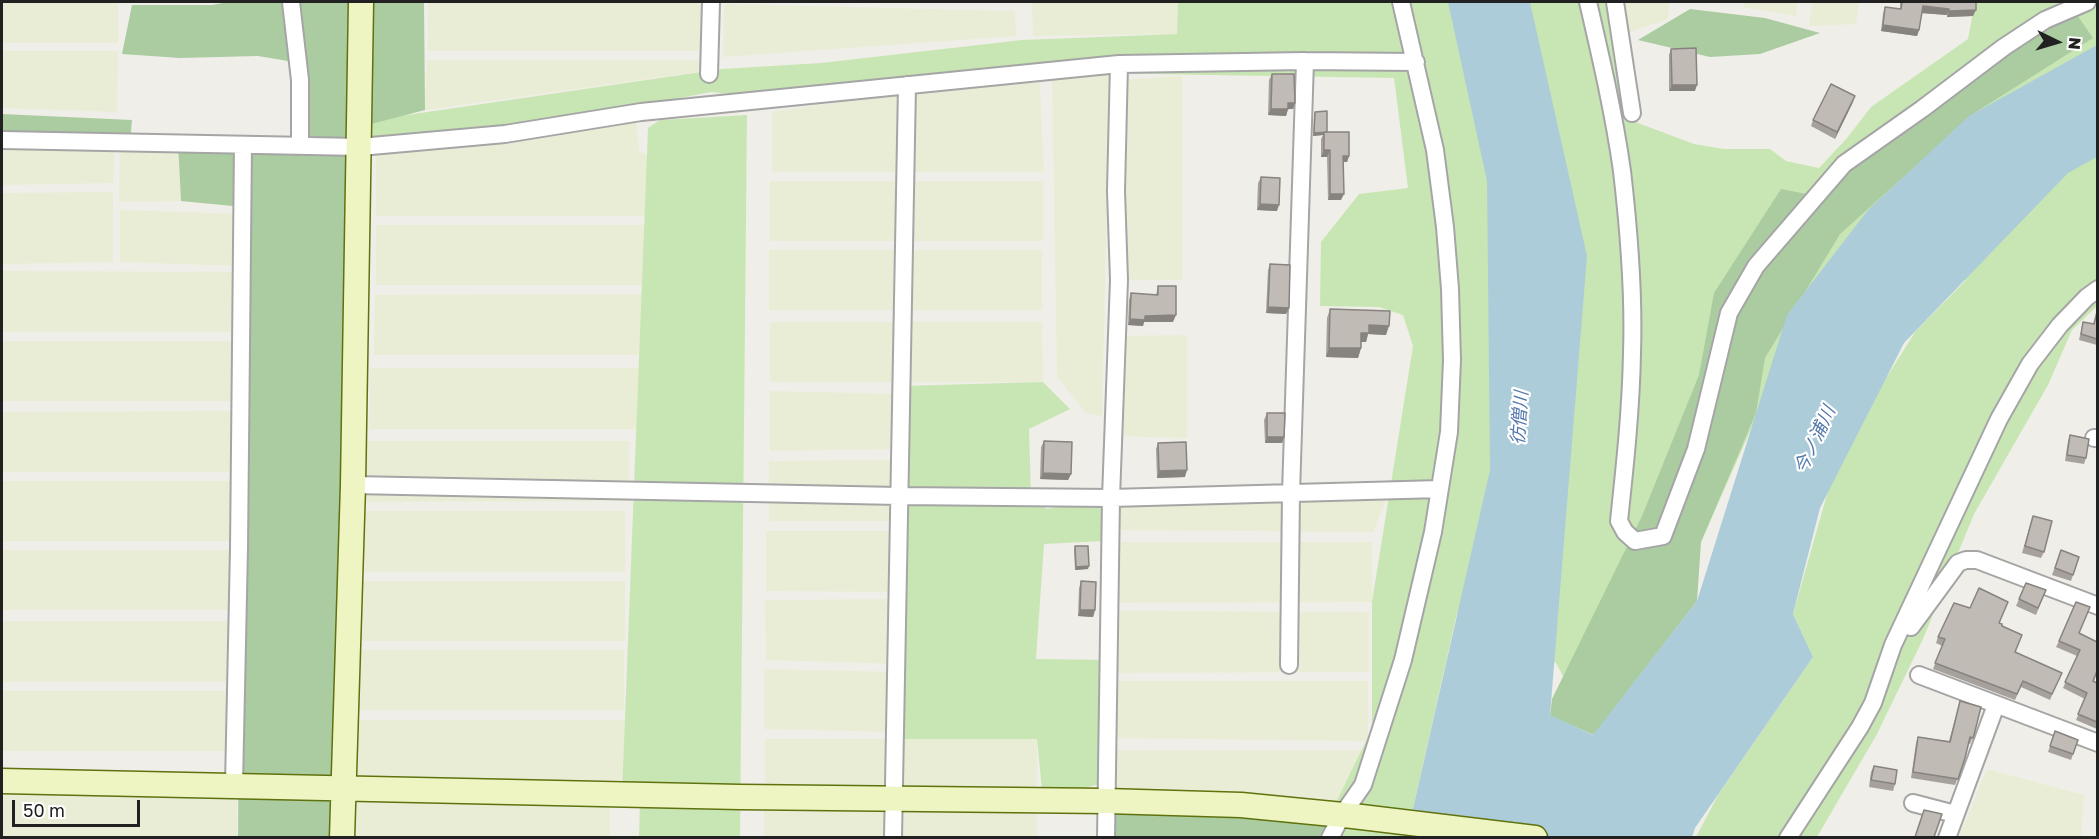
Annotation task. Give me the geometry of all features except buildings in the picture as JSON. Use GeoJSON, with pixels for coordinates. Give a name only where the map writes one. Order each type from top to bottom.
{"type":"FeatureCollection","features":[{"type":"Feature","properties":{"kind":"street"},"geometry":{"type":"LineString","coordinates":[[291,2],[300,80],[300,146]]}},
{"type":"Feature","properties":{"kind":"street"},"geometry":{"type":"LineString","coordinates":[[342,837],[353,485],[362,2]]}},
{"type":"Feature","properties":{"kind":"street"},"geometry":{"type":"LineString","coordinates":[[709,74],[711,2]]}},
{"type":"Feature","properties":{"kind":"street"},"geometry":{"type":"LineString","coordinates":[[1330,837],[1348,815],[1363,785],[1403,660],[1433,532],[1449,432],[1452,360],[1445,227],[1435,150],[1401,2]]}},
{"type":"Feature","properties":{"kind":"street"},"geometry":{"type":"LineString","coordinates":[[1588,2],[1609,95],[1622,171],[1630,258],[1632,352],[1628,441],[1619,521],[1625,532],[1635,541],[1663,536],[1696,449],[1729,314],[1756,266],[1844,164],[2004,47],[2045,20],[2087,2]]}},
{"type":"Feature","properties":{"kind":"street"},"geometry":{"type":"LineString","coordinates":[[1616,2],[1632,113]]}},
{"type":"Feature","properties":{"kind":"street"},"geometry":{"type":"LineString","coordinates":[[1289,665],[1305,61]]}},
{"type":"Feature","properties":{"kind":"street"},"geometry":{"type":"LineString","coordinates":[[2,140],[360,147],[505,134],[641,112],[1119,64],[1416,62]]}},
{"type":"Feature","properties":{"kind":"street"},"geometry":{"type":"LineString","coordinates":[[1106,837],[1112,498],[1119,279],[1116,191],[1119,64]]}},
{"type":"Feature","properties":{"kind":"street"},"geometry":{"type":"LineString","coordinates":[[893,837],[907,85]]}},
{"type":"Feature","properties":{"kind":"street"},"geometry":{"type":"LineString","coordinates":[[234,785],[243,145]]}},
{"type":"Feature","properties":{"kind":"street"},"geometry":{"type":"LineString","coordinates":[[1873,703],[1893,645],[1999,419],[2031,364],[2054,333],[2087,297],[2097,290]]}},
{"type":"Feature","properties":{"kind":"street"},"geometry":{"type":"LineString","coordinates":[[353,485],[1112,498],[1440,489]]}},
{"type":"Feature","properties":{"kind":"street"},"geometry":{"type":"LineString","coordinates":[[1788,837],[1860,727],[1902,642],[1922,610],[1958,563],[1977,560],[2097,606]]}},
{"type":"Feature","properties":{"kind":"street"},"geometry":{"type":"LineString","coordinates":[[1919,675],[2097,743]]}},
{"type":"Feature","properties":{"kind":"street"},"geometry":{"type":"LineString","coordinates":[[1947,837],[1996,705]]}},
{"type":"Feature","properties":{"kind":"street"},"geometry":{"type":"LineString","coordinates":[[2,781],[1242,805],[1535,837]]}},
{"type":"Feature","properties":{"kind":"street"},"geometry":{"type":"LineString","coordinates":[[1912,802],[1955,814]]}},
{"type":"Feature","properties":{"kind":"green space"},"geometry":{"type":"Polygon","coordinates":[[[2,2],[118,2],[118,43],[2,43],[2,2]]]}},
{"type":"Feature","properties":{"kind":"green space"},"geometry":{"type":"Polygon","coordinates":[[[228,2],[424,2],[425,110],[360,127],[332,837],[238,837],[243,207],[181,201],[178,143],[300,146],[294,62],[258,56],[180,58],[122,54],[132,5],[212,5],[228,2]]]}},
{"type":"Feature","properties":{"kind":"green space"},"geometry":{"type":"Polygon","coordinates":[[[428,2],[701,2],[701,51],[428,51],[428,2]]]}},
{"type":"Feature","properties":{"kind":"green space"},"geometry":{"type":"Polygon","coordinates":[[[1032,2],[1178,2],[1178,34],[1033,36],[1032,2]]]}},
{"type":"Feature","properties":{"kind":"green space"},"geometry":{"type":"Polygon","coordinates":[[[1178,2],[1614,2],[1630,120],[1694,144],[1724,149],[1770,149],[1786,161],[1819,168],[1847,138],[1871,107],[1968,39],[1975,2],[2097,2],[2097,306],[2072,330],[2048,385],[1974,514],[1923,639],[1877,734],[1817,837],[1696,837],[1718,795],[1813,657],[1793,614],[1828,491],[1883,383],[1915,332],[1966,280],[1822,269],[1701,542],[1594,735],[1556,663],[1457,613],[1410,822],[1403,837],[1319,837],[1372,729],[1372,602],[1413,346],[1403,315],[1379,307],[1320,306],[1321,242],[1359,194],[1408,188],[1394,78],[1027,72],[765,98],[711,92],[479,137],[360,147],[360,127],[400,116],[722,69],[821,63],[1022,40],[1177,34],[1178,2]]]}},
{"type":"Feature","properties":{"kind":"green space"},"geometry":{"type":"Polygon","coordinates":[[[1623,2],[1669,2],[1668,19],[1629,32],[1623,2]]]}},
{"type":"Feature","properties":{"kind":"green space"},"geometry":{"type":"Polygon","coordinates":[[[1744,2],[1798,2],[1796,16],[1744,7],[1744,2]]]}},
{"type":"Feature","properties":{"kind":"green space"},"geometry":{"type":"Polygon","coordinates":[[[1812,2],[1859,2],[1856,24],[1809,26],[1812,2]]]}},
{"type":"Feature","properties":{"kind":"green space"},"geometry":{"type":"Polygon","coordinates":[[[724,4],[1015,11],[1016,36],[723,57],[724,4]]]}},
{"type":"Feature","properties":{"kind":"green space"},"geometry":{"type":"Polygon","coordinates":[[[2072,8],[2093,38],[1976,112],[1840,234],[1765,358],[1756,413],[1701,542],[1697,601],[1594,735],[1550,716],[1552,699],[1642,516],[1699,375],[1714,293],[1781,189],[1817,196],[1941,95],[2072,8]]]}},
{"type":"Feature","properties":{"kind":"green space"},"geometry":{"type":"Polygon","coordinates":[[[1690,9],[1765,18],[1820,33],[1760,54],[1710,57],[1638,40],[1690,9]]]}},
{"type":"Feature","properties":{"kind":"green space"},"geometry":{"type":"Polygon","coordinates":[[[2,51],[118,51],[117,112],[2,108],[2,51]]]}},
{"type":"Feature","properties":{"kind":"green space"},"geometry":{"type":"Polygon","coordinates":[[[427,60],[700,60],[698,72],[425,110],[427,60]]]}},
{"type":"Feature","properties":{"kind":"green space"},"geometry":{"type":"Polygon","coordinates":[[[1110,65],[1102,416],[1086,413],[1057,377],[1052,71],[1110,65]]]}},
{"type":"Feature","properties":{"kind":"green space"},"geometry":{"type":"Polygon","coordinates":[[[1039,72],[1044,172],[772,172],[772,112],[1039,72]]]}},
{"type":"Feature","properties":{"kind":"green space"},"geometry":{"type":"Polygon","coordinates":[[[1182,76],[1182,280],[1119,280],[1119,80],[1182,76]]]}},
{"type":"Feature","properties":{"kind":"green space"},"geometry":{"type":"Polygon","coordinates":[[[2,114],[132,120],[130,142],[2,140],[2,114]]]}},
{"type":"Feature","properties":{"kind":"green space"},"geometry":{"type":"Polygon","coordinates":[[[747,115],[740,837],[639,837],[640,802],[622,794],[648,128],[660,120],[747,115]]]}},
{"type":"Feature","properties":{"kind":"green space"},"geometry":{"type":"Polygon","coordinates":[[[636,119],[639,151],[649,156],[649,216],[376,216],[376,156],[636,119]]]}},
{"type":"Feature","properties":{"kind":"green space"},"geometry":{"type":"Polygon","coordinates":[[[2,140],[115,142],[113,183],[2,185],[2,140]]]}},
{"type":"Feature","properties":{"kind":"green space"},"geometry":{"type":"Polygon","coordinates":[[[120,142],[178,143],[181,201],[119,202],[120,142]]]}},
{"type":"Feature","properties":{"kind":"green space"},"geometry":{"type":"Polygon","coordinates":[[[770,181],[1043,181],[1043,241],[770,241],[770,181]]]}},
{"type":"Feature","properties":{"kind":"green space"},"geometry":{"type":"Polygon","coordinates":[[[113,192],[113,262],[2,264],[2,193],[113,192]]]}},
{"type":"Feature","properties":{"kind":"green space"},"geometry":{"type":"Polygon","coordinates":[[[120,210],[242,214],[242,266],[120,262],[120,210]]]}},
{"type":"Feature","properties":{"kind":"green space"},"geometry":{"type":"Polygon","coordinates":[[[376,225],[648,225],[648,285],[376,285],[376,225]]]}},
{"type":"Feature","properties":{"kind":"green space"},"geometry":{"type":"Polygon","coordinates":[[[769,250],[1042,250],[1042,310],[769,310],[769,250]]]}},
{"type":"Feature","properties":{"kind":"green space"},"geometry":{"type":"Polygon","coordinates":[[[2,271],[247,272],[246,332],[2,332],[2,271]]]}},
{"type":"Feature","properties":{"kind":"green space"},"geometry":{"type":"Polygon","coordinates":[[[647,294],[647,355],[374,355],[375,295],[647,294]]]}},
{"type":"Feature","properties":{"kind":"green space"},"geometry":{"type":"Polygon","coordinates":[[[770,322],[1042,322],[1043,382],[770,382],[770,322]]]}},
{"type":"Feature","properties":{"kind":"green space"},"geometry":{"type":"Polygon","coordinates":[[[1187,335],[1187,438],[1113,436],[1117,336],[1187,335]]]}},
{"type":"Feature","properties":{"kind":"green space"},"geometry":{"type":"Polygon","coordinates":[[[2,341],[245,341],[245,401],[2,401],[2,341]]]}},
{"type":"Feature","properties":{"kind":"green space"},"geometry":{"type":"Polygon","coordinates":[[[370,368],[642,368],[642,429],[369,429],[370,368]]]}},
{"type":"Feature","properties":{"kind":"green space"},"geometry":{"type":"Polygon","coordinates":[[[1043,382],[1070,409],[1029,429],[1031,497],[1047,509],[1111,498],[1103,541],[1044,544],[1036,659],[1109,660],[1099,784],[1043,800],[1037,739],[903,739],[901,386],[1043,382]]]}},
{"type":"Feature","properties":{"kind":"green space"},"geometry":{"type":"Polygon","coordinates":[[[770,391],[901,394],[900,449],[770,451],[770,391]]]}},
{"type":"Feature","properties":{"kind":"green space"},"geometry":{"type":"Polygon","coordinates":[[[246,411],[245,472],[2,472],[2,412],[246,411]]]}},
{"type":"Feature","properties":{"kind":"green space"},"geometry":{"type":"Polygon","coordinates":[[[356,441],[629,441],[629,501],[356,502],[356,441]]]}},
{"type":"Feature","properties":{"kind":"green space"},"geometry":{"type":"Polygon","coordinates":[[[900,460],[901,521],[769,521],[769,461],[900,460]]]}},
{"type":"Feature","properties":{"kind":"green space"},"geometry":{"type":"Polygon","coordinates":[[[2,481],[245,481],[245,541],[2,541],[2,481]]]}},
{"type":"Feature","properties":{"kind":"green space"},"geometry":{"type":"Polygon","coordinates":[[[1390,490],[1373,532],[1111,530],[1116,498],[1390,490]]]}},
{"type":"Feature","properties":{"kind":"green space"},"geometry":{"type":"Polygon","coordinates":[[[353,511],[625,511],[625,572],[353,572],[353,511]]]}},
{"type":"Feature","properties":{"kind":"green space"},"geometry":{"type":"Polygon","coordinates":[[[766,531],[901,531],[902,592],[766,591],[766,531]]]}},
{"type":"Feature","properties":{"kind":"green space"},"geometry":{"type":"Polygon","coordinates":[[[1111,542],[1372,542],[1372,602],[1110,603],[1111,542]]]}},
{"type":"Feature","properties":{"kind":"green space"},"geometry":{"type":"Polygon","coordinates":[[[2,550],[244,550],[244,610],[2,610],[2,550]]]}},
{"type":"Feature","properties":{"kind":"green space"},"geometry":{"type":"Polygon","coordinates":[[[352,581],[625,581],[625,641],[352,641],[352,581]]]}},
{"type":"Feature","properties":{"kind":"green space"},"geometry":{"type":"Polygon","coordinates":[[[897,599],[902,664],[766,660],[765,600],[897,599]]]}},
{"type":"Feature","properties":{"kind":"green space"},"geometry":{"type":"Polygon","coordinates":[[[1109,611],[1369,612],[1369,672],[1108,673],[1109,611]]]}},
{"type":"Feature","properties":{"kind":"green space"},"geometry":{"type":"Polygon","coordinates":[[[2,621],[240,621],[240,682],[2,682],[2,621]]]}},
{"type":"Feature","properties":{"kind":"green space"},"geometry":{"type":"Polygon","coordinates":[[[351,650],[624,650],[624,710],[351,710],[351,650]]]}},
{"type":"Feature","properties":{"kind":"green space"},"geometry":{"type":"Polygon","coordinates":[[[764,669],[896,672],[895,732],[764,729],[764,669]]]}},
{"type":"Feature","properties":{"kind":"green space"},"geometry":{"type":"Polygon","coordinates":[[[1108,681],[1368,681],[1368,741],[1107,738],[1108,681]]]}},
{"type":"Feature","properties":{"kind":"green space"},"geometry":{"type":"Polygon","coordinates":[[[2,691],[240,691],[240,751],[2,751],[2,691]]]}},
{"type":"Feature","properties":{"kind":"green space"},"geometry":{"type":"Polygon","coordinates":[[[352,720],[624,720],[624,780],[352,780],[352,720]]]}},
{"type":"Feature","properties":{"kind":"green space"},"geometry":{"type":"Polygon","coordinates":[[[765,739],[1037,739],[1037,799],[765,799],[765,739]]]}},
{"type":"Feature","properties":{"kind":"green space"},"geometry":{"type":"Polygon","coordinates":[[[1107,750],[1367,750],[1367,811],[1106,811],[1107,750]]]}},
{"type":"Feature","properties":{"kind":"green space"},"geometry":{"type":"Polygon","coordinates":[[[1987,769],[2084,795],[2081,837],[1959,837],[1987,769]]]}},
{"type":"Feature","properties":{"kind":"green space"},"geometry":{"type":"Polygon","coordinates":[[[2,786],[237,786],[237,837],[2,837],[2,786]]]}},
{"type":"Feature","properties":{"kind":"green space"},"geometry":{"type":"Polygon","coordinates":[[[338,798],[610,798],[610,837],[337,838],[338,798]]]}},
{"type":"Feature","properties":{"kind":"green space"},"geometry":{"type":"Polygon","coordinates":[[[1106,801],[1342,815],[1330,837],[1106,838],[1106,801]]]}},
{"type":"Feature","properties":{"kind":"green space"},"geometry":{"type":"Polygon","coordinates":[[[764,808],[1037,808],[1037,837],[764,838],[764,808]]]}},
{"type":"Feature","properties":{"kind":"water"},"geometry":{"type":"Polygon","coordinates":[[[1448,2],[1530,2],[1587,256],[1550,715],[1593,735],[1697,601],[1787,315],[1868,210],[1969,116],[2097,45],[2097,157],[2068,173],[1904,343],[1820,508],[1793,614],[1813,657],[1695,828],[1692,837],[1402,838],[1410,822],[1490,470],[1487,181],[1448,2]]]}},
{"type":"Feature","properties":{"kind":"water label","name":"彷僧川"},"geometry":{"type":"Point","coordinates":[1520,418]}},
{"type":"Feature","properties":{"kind":"water label","name":"今ノ浦川"},"geometry":{"type":"Point","coordinates":[1815,440]}}]}
